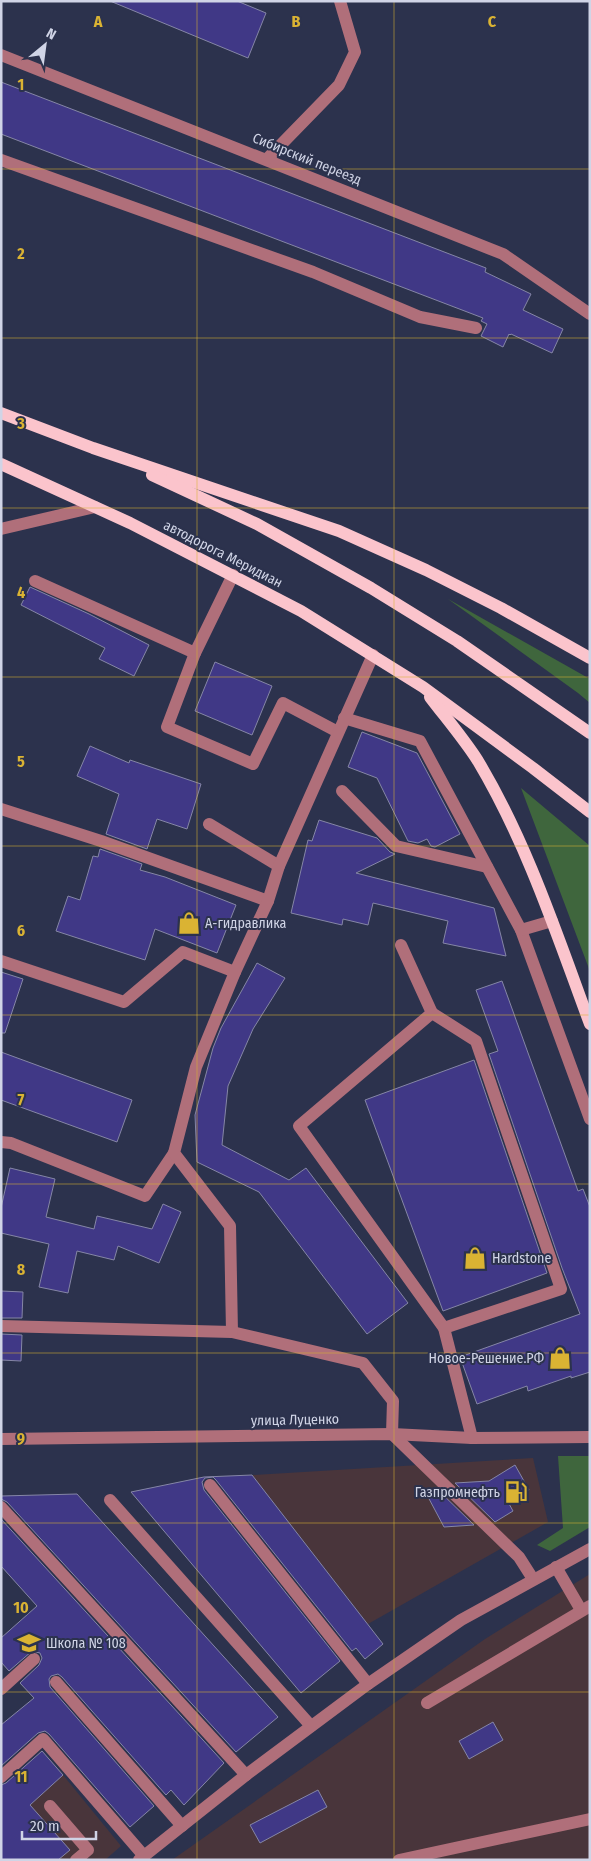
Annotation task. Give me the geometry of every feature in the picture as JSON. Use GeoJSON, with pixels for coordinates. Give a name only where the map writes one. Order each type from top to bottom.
{"type":"FeatureCollection","features":[{"type":"Feature","properties":{"kind":"main road"},"geometry":{"type":"LineString","coordinates":[[1,413],[93,448],[339,531],[426,570],[493,604],[590,658]]}},
{"type":"Feature","properties":{"kind":"main road"},"geometry":{"type":"LineString","coordinates":[[93,448],[257,524],[371,588],[457,640],[590,733]]}},
{"type":"Feature","properties":{"kind":"main road","name":"автодорога Меридиан"},"geometry":{"type":"LineString","coordinates":[[1,464],[95,507],[301,611],[423,687],[534,768],[590,812]]}},
{"type":"Feature","properties":{"kind":"main road"},"geometry":{"type":"LineString","coordinates":[[423,687],[477,759],[500,800],[521,843],[552,920],[590,1024]]}},
{"type":"Feature","properties":{"kind":"street"},"geometry":{"type":"LineString","coordinates":[[267,160],[339,85],[355,52],[340,1]]}},
{"type":"Feature","properties":{"kind":"street","name":"Сибирский переезд"},"geometry":{"type":"LineString","coordinates":[[1,55],[503,254],[590,314]]}},
{"type":"Feature","properties":{"kind":"street"},"geometry":{"type":"LineString","coordinates":[[1,160],[312,272],[420,318],[476,328]]}},
{"type":"Feature","properties":{"kind":"street"},"geometry":{"type":"LineString","coordinates":[[2,532],[95,507]]}},
{"type":"Feature","properties":{"kind":"street"},"geometry":{"type":"LineString","coordinates":[[233,575],[195,653],[167,727],[253,764],[283,703],[338,732]]}},
{"type":"Feature","properties":{"kind":"street"},"geometry":{"type":"LineString","coordinates":[[35,581],[195,653]]}},
{"type":"Feature","properties":{"kind":"street"},"geometry":{"type":"LineString","coordinates":[[1,1142],[11,1143],[145,1196],[174,1153],[196,1067],[235,972],[268,902],[279,866],[373,655]]}},
{"type":"Feature","properties":{"kind":"street"},"geometry":{"type":"LineString","coordinates":[[344,718],[420,742],[521,930],[590,1119]]}},
{"type":"Feature","properties":{"kind":"street"},"geometry":{"type":"LineString","coordinates":[[342,791],[396,846],[487,867]]}},
{"type":"Feature","properties":{"kind":"street"},"geometry":{"type":"LineString","coordinates":[[1,810],[101,841],[268,902]]}},
{"type":"Feature","properties":{"kind":"street"},"geometry":{"type":"LineString","coordinates":[[209,824],[279,866]]}},
{"type":"Feature","properties":{"kind":"street"},"geometry":{"type":"LineString","coordinates":[[521,930],[552,920]]}},
{"type":"Feature","properties":{"kind":"street"},"geometry":{"type":"LineString","coordinates":[[401,945],[432,1013],[476,1041],[561,1289],[444,1328]]}},
{"type":"Feature","properties":{"kind":"street"},"geometry":{"type":"LineString","coordinates":[[1,961],[124,1002],[183,952],[235,972]]}},
{"type":"Feature","properties":{"kind":"street"},"geometry":{"type":"LineString","coordinates":[[432,1013],[299,1126],[444,1328],[472,1438]]}},
{"type":"Feature","properties":{"kind":"street"},"geometry":{"type":"LineString","coordinates":[[174,1153],[230,1226],[232,1332]]}},
{"type":"Feature","properties":{"kind":"street"},"geometry":{"type":"LineString","coordinates":[[1,1326],[232,1332],[363,1363],[393,1401],[392,1434],[519,1557],[533,1580]]}},
{"type":"Feature","properties":{"kind":"street","name":"улица Луценко"},"geometry":{"type":"LineString","coordinates":[[1,1439],[392,1434],[472,1438],[590,1437]]}},
{"type":"Feature","properties":{"kind":"street"},"geometry":{"type":"LineString","coordinates":[[210,1485],[368,1684]]}},
{"type":"Feature","properties":{"kind":"street"},"geometry":{"type":"LineString","coordinates":[[110,1500],[311,1726]]}},
{"type":"Feature","properties":{"kind":"street"},"geometry":{"type":"LineString","coordinates":[[1,1507],[246,1775]]}},
{"type":"Feature","properties":{"kind":"street"},"geometry":{"type":"LineString","coordinates":[[1,1777],[43,1739],[141,1858],[246,1775],[368,1684],[461,1620],[590,1548]]}},
{"type":"Feature","properties":{"kind":"street"},"geometry":{"type":"LineString","coordinates":[[427,1703],[585,1608],[556,1567]]}},
{"type":"Feature","properties":{"kind":"street"},"geometry":{"type":"LineString","coordinates":[[1,1689],[34,1659]]}},
{"type":"Feature","properties":{"kind":"street"},"geometry":{"type":"LineString","coordinates":[[56,1682],[182,1826]]}},
{"type":"Feature","properties":{"kind":"street"},"geometry":{"type":"LineString","coordinates":[[50,1806],[88,1850],[76,1860]]}},
{"type":"Feature","properties":{"kind":"street"},"geometry":{"type":"LineString","coordinates":[[399,1860],[590,1819]]}},
{"type":"Feature","properties":{"kind":"shaded area"},"geometry":{"type":"Polygon","coordinates":[[[533,1458],[548,1522],[368,1624],[252,1475],[533,1458]]]}},
{"type":"Feature","properties":{"kind":"shaded area"},"geometry":{"type":"Polygon","coordinates":[[[590,1574],[590,1860],[172,1860],[485,1639],[590,1574]]]}},
{"type":"Feature","properties":{"kind":"shaded area"},"geometry":{"type":"Polygon","coordinates":[[[63,1775],[121,1846],[105,1860],[1,1860],[1,1831],[63,1775]]]}},
{"type":"Feature","properties":{"kind":"green space"},"geometry":{"type":"Polygon","coordinates":[[[448,599],[590,679],[590,703],[578,693],[448,599]]]}},
{"type":"Feature","properties":{"kind":"green space"},"geometry":{"type":"Polygon","coordinates":[[[521,788],[590,846],[590,972],[588,966],[521,788]]]}},
{"type":"Feature","properties":{"kind":"green space"},"geometry":{"type":"Polygon","coordinates":[[[558,1456],[590,1456],[590,1527],[550,1551],[537,1545],[563,1528],[558,1456]]]}},
{"type":"Feature","properties":{"kind":"building"},"geometry":{"type":"Polygon","coordinates":[[[110,1],[237,1],[266,13],[248,58],[110,1]]]}},
{"type":"Feature","properties":{"kind":"building"},"geometry":{"type":"Polygon","coordinates":[[[1,82],[486,268],[485,272],[531,294],[523,310],[563,329],[552,353],[511,334],[509,334],[503,347],[481,336],[487,324],[481,321],[483,318],[1,134],[1,82]]]}},
{"type":"Feature","properties":{"kind":"building"},"geometry":{"type":"Polygon","coordinates":[[[30,587],[89,614],[149,645],[134,676],[99,659],[105,648],[21,605],[30,587]]]}},
{"type":"Feature","properties":{"kind":"building"},"geometry":{"type":"Polygon","coordinates":[[[215,662],[272,686],[252,735],[195,711],[215,662]]]}},
{"type":"Feature","properties":{"kind":"building"},"geometry":{"type":"Polygon","coordinates":[[[362,732],[417,753],[460,834],[435,847],[431,846],[427,839],[418,843],[408,841],[377,778],[348,767],[362,732]]]}},
{"type":"Feature","properties":{"kind":"building"},"geometry":{"type":"Polygon","coordinates":[[[90,746],[129,763],[130,760],[201,784],[187,829],[157,819],[147,849],[106,834],[119,794],[77,776],[90,746]]]}},
{"type":"Feature","properties":{"kind":"building"},"geometry":{"type":"Polygon","coordinates":[[[319,820],[377,838],[390,852],[395,854],[356,873],[494,908],[506,956],[443,943],[448,921],[373,903],[368,925],[343,919],[342,925],[291,913],[308,840],[312,841],[319,820]]]}},
{"type":"Feature","properties":{"kind":"building"},"geometry":{"type":"Polygon","coordinates":[[[100,849],[142,864],[140,870],[165,877],[236,905],[217,953],[155,929],[145,960],[56,931],[68,896],[80,900],[93,856],[98,857],[100,849]]]}},
{"type":"Feature","properties":{"kind":"building"},"geometry":{"type":"Polygon","coordinates":[[[257,963],[285,978],[253,1029],[228,1086],[222,1145],[289,1180],[306,1168],[408,1303],[367,1334],[259,1192],[197,1162],[195,1115],[213,1048],[221,1028],[257,963]]]}},
{"type":"Feature","properties":{"kind":"building"},"geometry":{"type":"Polygon","coordinates":[[[1,972],[23,979],[5,1033],[1,1033],[1,972]]]}},
{"type":"Feature","properties":{"kind":"building"},"geometry":{"type":"Polygon","coordinates":[[[502,981],[578,1191],[583,1189],[590,1207],[590,1372],[571,1378],[571,1376],[528,1391],[527,1386],[477,1404],[460,1357],[580,1314],[562,1268],[489,1054],[498,1051],[476,990],[502,981]]]}},
{"type":"Feature","properties":{"kind":"building"},"geometry":{"type":"Polygon","coordinates":[[[1,1052],[132,1100],[117,1142],[1,1100],[1,1052]]]}},
{"type":"Feature","properties":{"kind":"building"},"geometry":{"type":"Polygon","coordinates":[[[474,1060],[547,1273],[443,1311],[365,1100],[474,1060]]]}},
{"type":"Feature","properties":{"kind":"building"},"geometry":{"type":"Polygon","coordinates":[[[10,1168],[55,1179],[46,1217],[94,1229],[97,1216],[152,1229],[163,1204],[181,1212],[159,1263],[118,1246],[114,1260],[77,1251],[68,1293],[39,1287],[49,1244],[1,1233],[1,1208],[10,1168]]]}},
{"type":"Feature","properties":{"kind":"building"},"geometry":{"type":"Polygon","coordinates":[[[1,1291],[23,1292],[22,1318],[1,1318],[1,1291]]]}},
{"type":"Feature","properties":{"kind":"building"},"geometry":{"type":"Polygon","coordinates":[[[1,1334],[22,1335],[21,1361],[1,1360],[1,1334]]]}},
{"type":"Feature","properties":{"kind":"building"},"geometry":{"type":"Polygon","coordinates":[[[515,1465],[529,1490],[508,1502],[513,1511],[495,1522],[455,1483],[489,1481],[515,1465]]]}},
{"type":"Feature","properties":{"kind":"building"},"geometry":{"type":"Polygon","coordinates":[[[252,1475],[383,1644],[365,1659],[356,1648],[352,1651],[216,1480],[213,1477],[205,1478],[202,1482],[204,1490],[340,1661],[301,1693],[131,1492],[204,1477],[252,1475]]]}},
{"type":"Feature","properties":{"kind":"building"},"geometry":{"type":"Polygon","coordinates":[[[435,1487],[474,1525],[444,1527],[427,1495],[435,1487]]]}},
{"type":"Feature","properties":{"kind":"building"},"geometry":{"type":"Polygon","coordinates":[[[77,1494],[278,1717],[236,1752],[7,1502],[1,1499],[1,1496],[77,1494]]]}},
{"type":"Feature","properties":{"kind":"building"},"geometry":{"type":"Polygon","coordinates":[[[1,1519],[224,1763],[184,1805],[171,1790],[166,1795],[58,1674],[51,1676],[49,1679],[50,1687],[154,1806],[130,1827],[45,1731],[38,1733],[1,1766],[1,1725],[34,1698],[20,1683],[39,1665],[42,1658],[40,1653],[32,1651],[9,1671],[1,1662],[1,1638],[37,1606],[1,1566],[1,1519]]]}},
{"type":"Feature","properties":{"kind":"building"},"geometry":{"type":"Polygon","coordinates":[[[493,1722],[503,1740],[469,1759],[459,1741],[493,1722]]]}},
{"type":"Feature","properties":{"kind":"building"},"geometry":{"type":"Polygon","coordinates":[[[42,1751],[63,1775],[30,1805],[70,1850],[58,1860],[1,1860],[1,1785],[6,1783],[42,1751]]]}},
{"type":"Feature","properties":{"kind":"building"},"geometry":{"type":"Polygon","coordinates":[[[318,1790],[327,1807],[260,1843],[250,1825],[318,1790]]]}},
{"type":"Feature","properties":{"kind":"place","name":"А-гидравлика"},"geometry":{"type":"Point","coordinates":[189,923]}},
{"type":"Feature","properties":{"kind":"place","name":"Hardstone"},"geometry":{"type":"Point","coordinates":[475,1258]}},
{"type":"Feature","properties":{"kind":"place","name":"Новое-Решение.РФ"},"geometry":{"type":"Point","coordinates":[560,1358]}},
{"type":"Feature","properties":{"kind":"place","name":"Газпромнефть"},"geometry":{"type":"Point","coordinates":[516,1492]}},
{"type":"Feature","properties":{"kind":"place","name":"Школа № 108"},"geometry":{"type":"Point","coordinates":[29,1643]}}]}
